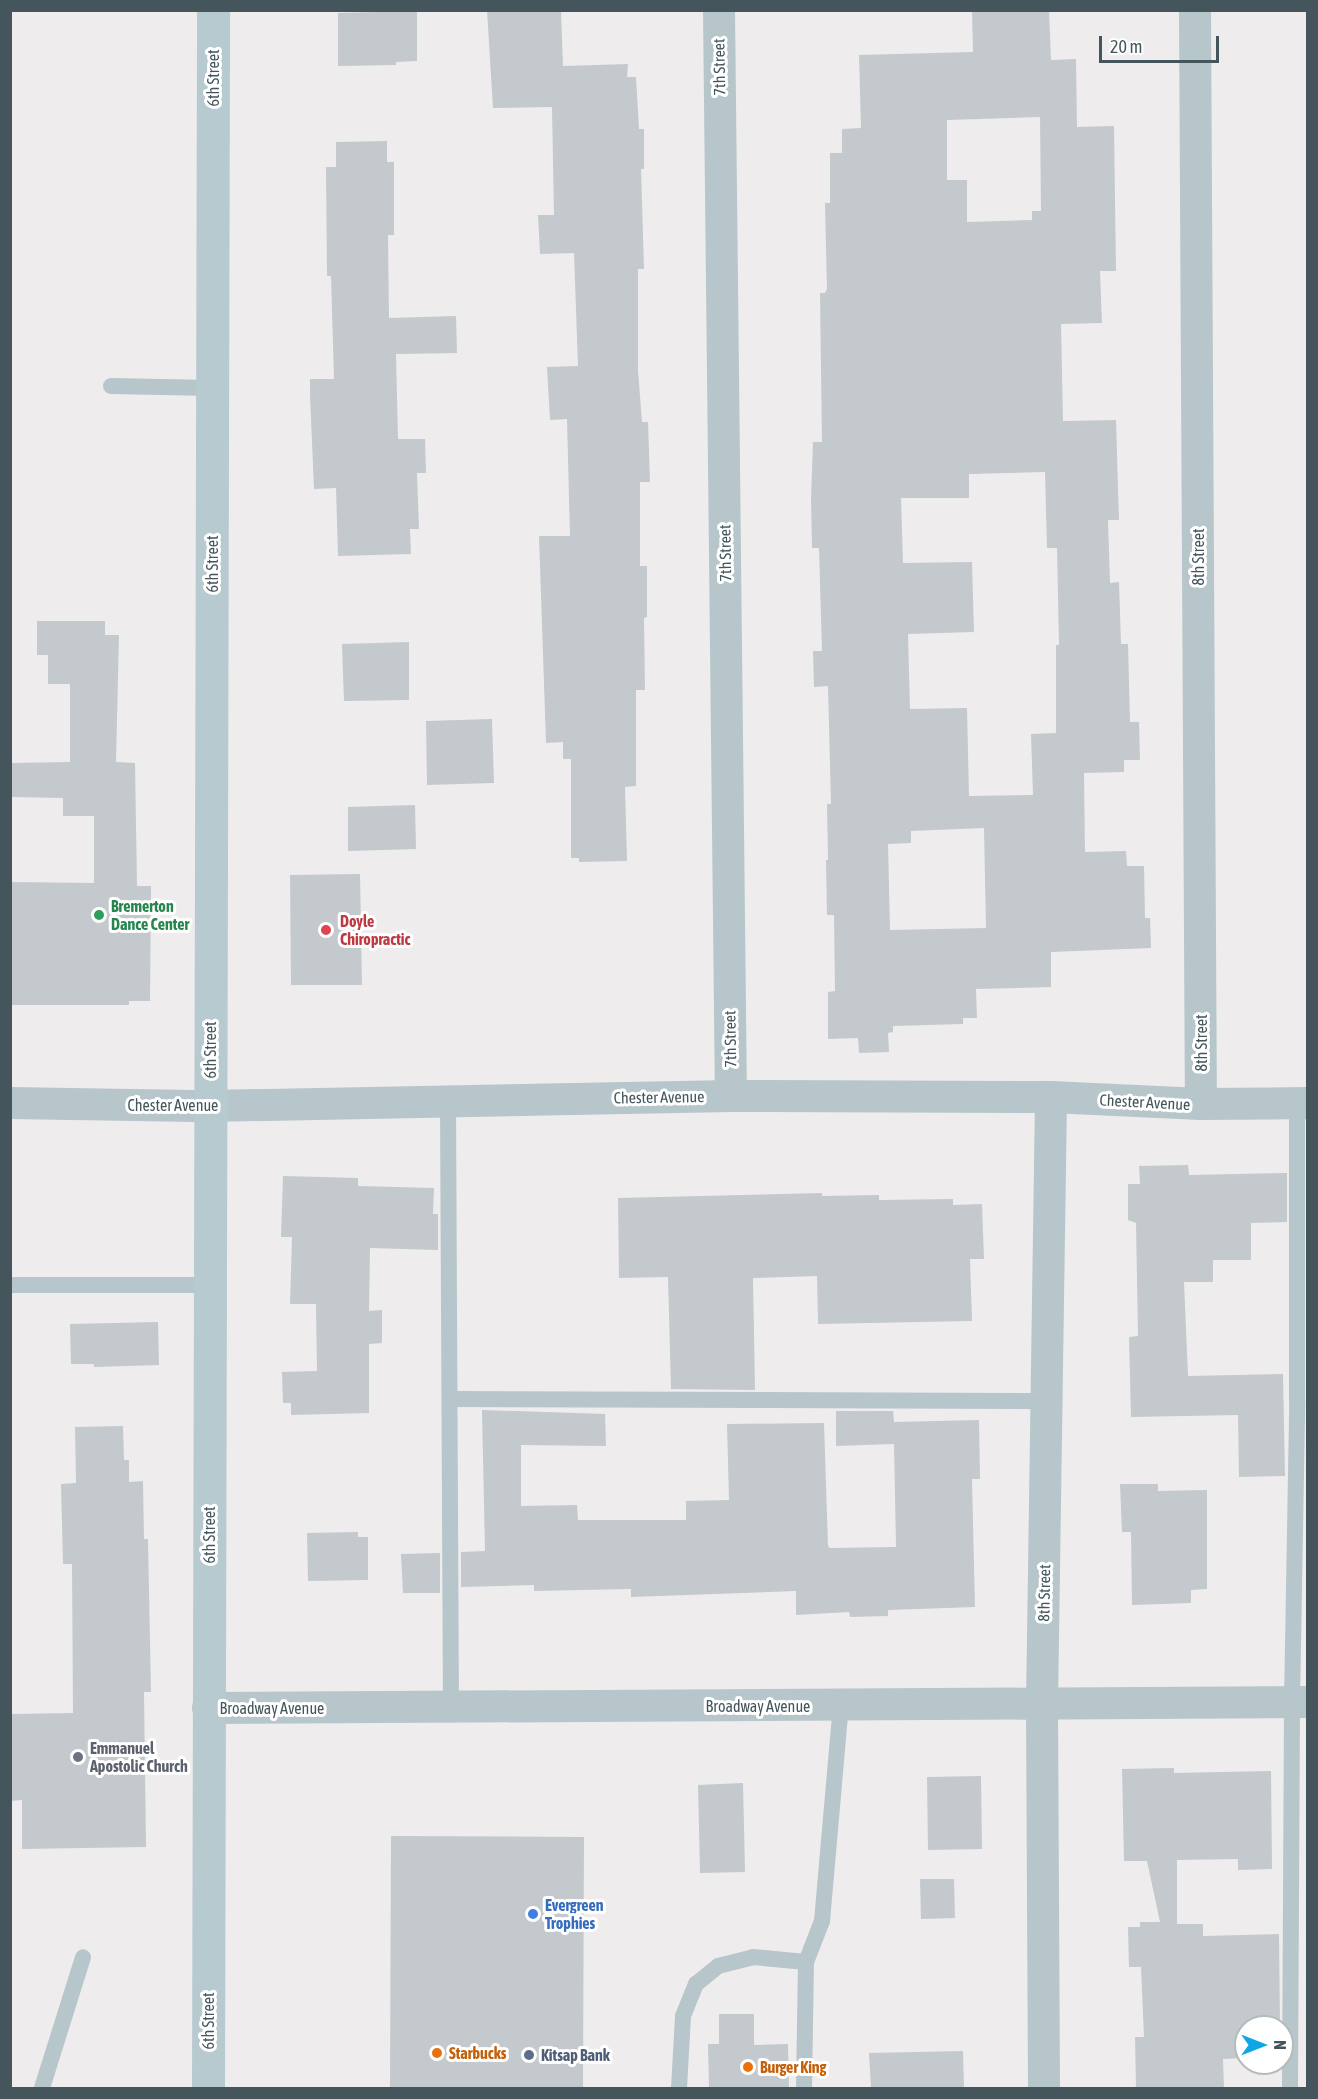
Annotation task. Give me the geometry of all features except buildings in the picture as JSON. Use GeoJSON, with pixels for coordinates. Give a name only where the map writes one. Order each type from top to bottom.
{"type":"FeatureCollection","features":[{"type":"Feature","properties":{"kind":"main road","name":"6th Street"},"geometry":{"type":"LineString","coordinates":[[208,2088],[213,10]]}},
{"type":"Feature","properties":{"kind":"street","name":"7th Street"},"geometry":{"type":"LineString","coordinates":[[719,10],[731,1096]]}},
{"type":"Feature","properties":{"kind":"street","name":"8th Street"},"geometry":{"type":"LineString","coordinates":[[1195,10],[1201,1104]]}},
{"type":"Feature","properties":{"kind":"street","name":"Chester Avenue"},"geometry":{"type":"LineString","coordinates":[[10,1103],[210,1106],[731,1096],[1051,1097],[1201,1104],[1302,1103]]}},
{"type":"Feature","properties":{"kind":"street","name":"8th Street"},"geometry":{"type":"LineString","coordinates":[[1044,2088],[1042,1705],[1051,1097]]}},
{"type":"Feature","properties":{"kind":"street","name":"Broadway Avenue"},"geometry":{"type":"LineString","coordinates":[[208,1708],[1300,1702]]}},
{"type":"Feature","properties":{"kind":"lane"},"geometry":{"type":"LineString","coordinates":[[111,386],[212,388]]}},
{"type":"Feature","properties":{"kind":"lane"},"geometry":{"type":"LineString","coordinates":[[448,1101],[451,1707]]}},
{"type":"Feature","properties":{"kind":"lane"},"geometry":{"type":"LineString","coordinates":[[1290,2088],[1290,2014],[1300,1702],[1302,1103]]}},
{"type":"Feature","properties":{"kind":"lane"},"geometry":{"type":"LineString","coordinates":[[10,1285],[210,1285]]}},
{"type":"Feature","properties":{"kind":"lane"},"geometry":{"type":"LineString","coordinates":[[450,1399],[1047,1401]]}},
{"type":"Feature","properties":{"kind":"lane"},"geometry":{"type":"LineString","coordinates":[[804,2088],[806,1962],[822,1921],[841,1705]]}},
{"type":"Feature","properties":{"kind":"lane"},"geometry":{"type":"LineString","coordinates":[[42,2088],[83,1957]]}},
{"type":"Feature","properties":{"kind":"lane"},"geometry":{"type":"LineString","coordinates":[[679,2088],[683,2016],[696,1984],[718,1966],[753,1957],[806,1962]]}},
{"type":"Feature","properties":{"kind":"lane"},"geometry":{"type":"LineString","coordinates":[[1290,2014],[1308,2014]]}},
{"type":"Feature","properties":{"kind":"place","name":"Bremerton Dance Center"},"geometry":{"type":"Point","coordinates":[99,915]}},
{"type":"Feature","properties":{"kind":"place","name":"Doyle Chiropractic"},"geometry":{"type":"Point","coordinates":[326,930]}},
{"type":"Feature","properties":{"kind":"place","name":"Emmanuel Apostolic Church"},"geometry":{"type":"Point","coordinates":[78,1757]}},
{"type":"Feature","properties":{"kind":"place","name":"Evergreen Trophies"},"geometry":{"type":"Point","coordinates":[533,1914]}},
{"type":"Feature","properties":{"kind":"place","name":"Starbucks"},"geometry":{"type":"Point","coordinates":[437,2053]}},
{"type":"Feature","properties":{"kind":"place","name":"Kitsap Bank"},"geometry":{"type":"Point","coordinates":[529,2055]}},
{"type":"Feature","properties":{"kind":"place","name":"Burger King"},"geometry":{"type":"Point","coordinates":[748,2067]}}]}
